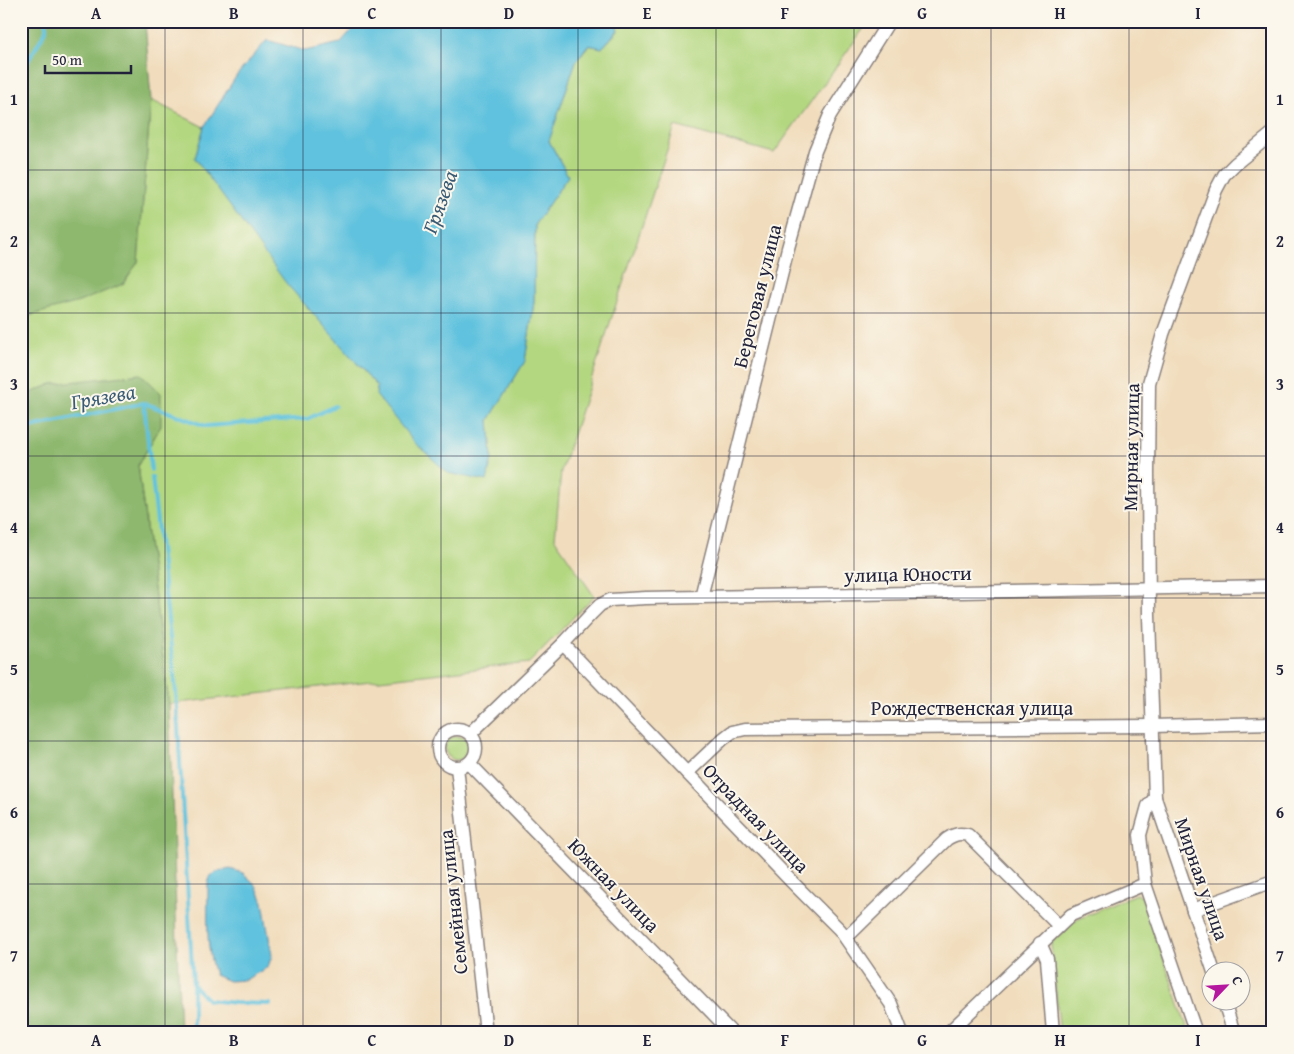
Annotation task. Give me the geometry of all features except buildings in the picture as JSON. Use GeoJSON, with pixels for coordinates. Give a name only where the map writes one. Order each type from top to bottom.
{"type":"FeatureCollection","features":[{"type":"Feature","properties":{"kind":"street","name":"Береговая улица"},"geometry":{"type":"LineString","coordinates":[[701,597],[814,151],[830,115],[889,21]]}},
{"type":"Feature","properties":{"kind":"street","name":"Мирная улица"},"geometry":{"type":"LineString","coordinates":[[1211,962],[1155,798],[1149,588],[1149,384],[1163,334],[1216,190],[1224,175],[1273,133]]}},
{"type":"Feature","properties":{"kind":"street","name":"улица Юности"},"geometry":{"type":"LineString","coordinates":[[470,734],[600,605],[620,598],[1273,586]]}},
{"type":"Feature","properties":{"kind":"street","name":"Отрадная улица"},"geometry":{"type":"LineString","coordinates":[[562,644],[840,930],[891,1004],[902,1033]]}},
{"type":"Feature","properties":{"kind":"street","name":"Рождественская улица"},"geometry":{"type":"LineString","coordinates":[[687,773],[728,735],[745,729],[1152,726],[1273,723]]}},
{"type":"Feature","properties":{"kind":"street"},"geometry":{"type":"LineString","coordinates":[[459,729],[470,734],[474,739],[476,752],[473,758],[463,765],[450,766],[440,758],[438,746],[447,731],[459,729]]}},
{"type":"Feature","properties":{"kind":"street","name":"Семейная улица"},"geometry":{"type":"LineString","coordinates":[[463,765],[486,1033]]}},
{"type":"Feature","properties":{"kind":"street","name":"Южная улица"},"geometry":{"type":"LineString","coordinates":[[463,765],[732,1033]]}},
{"type":"Feature","properties":{"kind":"street","name":"Мирная улица"},"geometry":{"type":"LineString","coordinates":[[1155,798],[1148,806],[1140,835],[1145,884],[1196,1033]]}},
{"type":"Feature","properties":{"kind":"street"},"geometry":{"type":"LineString","coordinates":[[846,938],[947,839],[954,834],[960,833],[968,835],[1059,926]]}},
{"type":"Feature","properties":{"kind":"street"},"geometry":{"type":"LineString","coordinates":[[1193,910],[1273,881]]}},
{"type":"Feature","properties":{"kind":"street"},"geometry":{"type":"LineString","coordinates":[[948,1033],[1071,915],[1145,884]]}},
{"type":"Feature","properties":{"kind":"street"},"geometry":{"type":"LineString","coordinates":[[1040,943],[1047,958],[1053,1033]]}},
{"type":"Feature","properties":{"kind":"street"},"geometry":{"type":"LineString","coordinates":[[1227,1012],[1234,1033]]}},
{"type":"Feature","properties":{"kind":"green space"},"geometry":{"type":"Polygon","coordinates":[[[21,21],[145,21],[151,100],[138,262],[123,284],[79,302],[21,318],[21,21]]]}},
{"type":"Feature","properties":{"kind":"green space"},"geometry":{"type":"Polygon","coordinates":[[[615,21],[869,21],[774,153],[675,126],[561,471],[555,539],[594,596],[529,663],[169,704],[138,465],[161,426],[21,397],[21,318],[138,262],[151,100],[204,127],[195,158],[293,290],[377,386],[492,458],[489,420],[525,361],[534,302],[535,224],[568,176],[549,141],[576,61],[589,45],[602,48],[618,31],[615,21]]]}},
{"type":"Feature","properties":{"kind":"green space"},"geometry":{"type":"Polygon","coordinates":[[[141,374],[161,393],[161,426],[138,465],[169,704],[180,1033],[21,1033],[21,397],[52,384],[141,374]]]}},
{"type":"Feature","properties":{"kind":"green space"},"geometry":{"type":"Polygon","coordinates":[[[452,736],[462,736],[469,743],[469,753],[462,760],[452,760],[445,753],[445,743],[452,736]]]}},
{"type":"Feature","properties":{"kind":"green space"},"geometry":{"type":"Polygon","coordinates":[[[1136,894],[1142,897],[1189,1033],[1060,1033],[1051,945],[1054,939],[1072,922],[1136,894]]]}},
{"type":"Feature","properties":{"kind":"water"},"geometry":{"type":"Polygon","coordinates":[[[360,21],[615,21],[618,30],[602,48],[588,45],[576,61],[549,141],[568,176],[535,224],[534,302],[525,361],[489,420],[492,458],[487,481],[448,473],[414,442],[376,395],[377,386],[286,283],[195,158],[204,127],[237,75],[267,40],[305,51],[340,43],[360,21]]]}},
{"type":"Feature","properties":{"kind":"water"},"geometry":{"type":"Polygon","coordinates":[[[230,869],[243,873],[256,885],[263,902],[272,955],[268,967],[245,980],[229,981],[215,975],[208,941],[209,877],[217,872],[230,869]]]}},
{"type":"Feature","properties":{"kind":"waterway"},"geometry":{"type":"LineString","coordinates":[[21,76],[46,30],[46,21]]}},
{"type":"Feature","properties":{"kind":"waterway"},"geometry":{"type":"LineString","coordinates":[[144,403],[151,470]]}},
{"type":"Feature","properties":{"kind":"waterway","name":"Грязева"},"geometry":{"type":"LineString","coordinates":[[21,429],[144,403],[206,426],[307,419],[335,406]]}},
{"type":"Feature","properties":{"kind":"waterway"},"geometry":{"type":"LineString","coordinates":[[152,477],[176,692],[193,985],[193,1033]]}},
{"type":"Feature","properties":{"kind":"waterway"},"geometry":{"type":"LineString","coordinates":[[193,985],[208,1000],[270,1004]]}}]}
